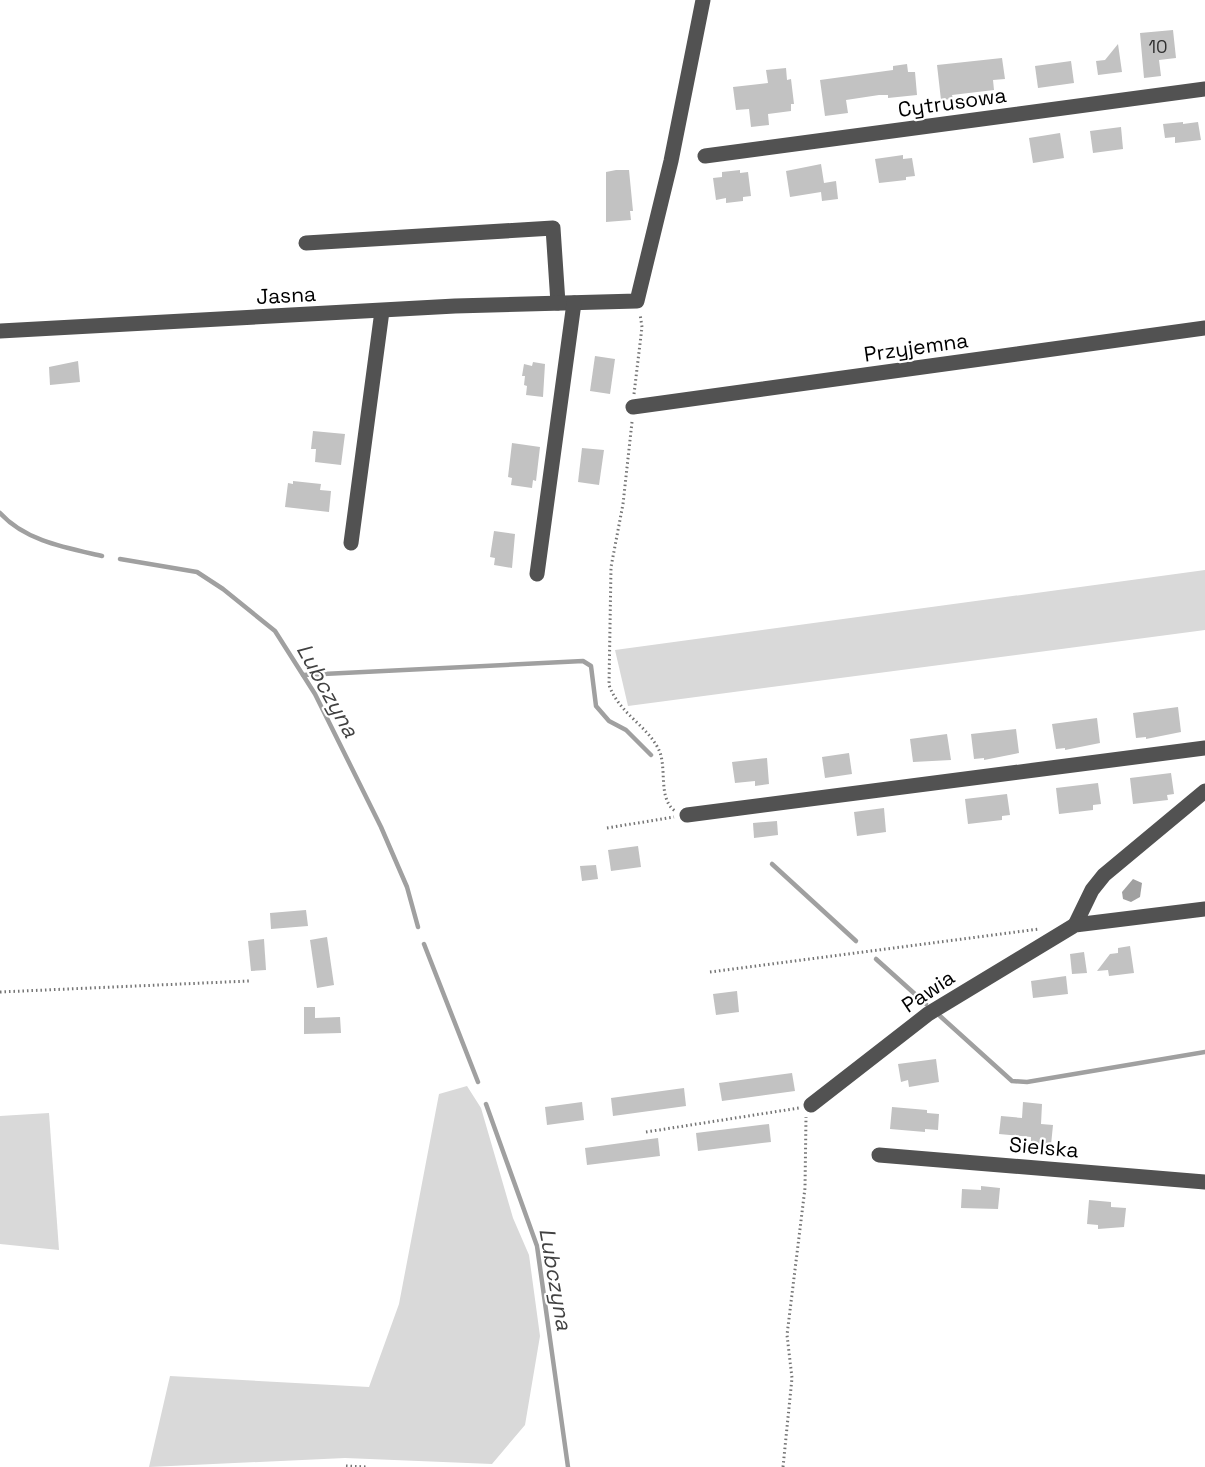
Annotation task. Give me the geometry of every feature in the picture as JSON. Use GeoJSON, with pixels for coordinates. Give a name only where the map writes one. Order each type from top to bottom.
{"type":"FeatureCollection","features":[{"type":"Feature","properties":{"kind":"street"},"geometry":{"type":"LineString","coordinates":[[638,301],[671,161],[703,0]]}},
{"type":"Feature","properties":{"kind":"street","name":"Cytrusowa"},"geometry":{"type":"LineString","coordinates":[[705,156],[1205,89]]}},
{"type":"Feature","properties":{"kind":"street"},"geometry":{"type":"LineString","coordinates":[[306,243],[553,228],[558,303]]}},
{"type":"Feature","properties":{"kind":"street","name":"Jasna"},"geometry":{"type":"LineString","coordinates":[[0,331],[382,311],[638,301]]}},
{"type":"Feature","properties":{"kind":"street"},"geometry":{"type":"LineString","coordinates":[[537,574],[574,303]]}},
{"type":"Feature","properties":{"kind":"street"},"geometry":{"type":"LineString","coordinates":[[351,543],[382,311]]}},
{"type":"Feature","properties":{"kind":"street","name":"Przyjemna"},"geometry":{"type":"LineString","coordinates":[[633,407],[1205,328]]}},
{"type":"Feature","properties":{"kind":"street"},"geometry":{"type":"LineString","coordinates":[[687,815],[1205,748]]}},
{"type":"Feature","properties":{"kind":"street"},"geometry":{"type":"LineString","coordinates":[[1075,925],[1092,890],[1104,875],[1205,791]]}},
{"type":"Feature","properties":{"kind":"street","name":"Pawia"},"geometry":{"type":"LineString","coordinates":[[809,1106],[928,1014],[1075,925],[1205,909]]}},
{"type":"Feature","properties":{"kind":"street","name":"Sielska"},"geometry":{"type":"LineString","coordinates":[[879,1155],[1205,1182]]}},
{"type":"Feature","properties":{"kind":"path"},"geometry":{"type":"LineString","coordinates":[[607,828],[681,816],[670,808],[668,802],[659,749],[614,699],[609,685],[611,567],[623,504],[642,327],[638,301]]}},
{"type":"Feature","properties":{"kind":"path"},"geometry":{"type":"LineString","coordinates":[[710,972],[1040,929]]}},
{"type":"Feature","properties":{"kind":"path"},"geometry":{"type":"LineString","coordinates":[[0,992],[249,981]]}},
{"type":"Feature","properties":{"kind":"path"},"geometry":{"type":"LineString","coordinates":[[646,1132],[809,1106],[805,1188],[787,1335],[792,1378],[783,1467]]}},
{"type":"Feature","properties":{"kind":"path"},"geometry":{"type":"LineString","coordinates":[[346,1466],[368,1467]]}},
{"type":"Feature","properties":{"kind":"shaded area"},"geometry":{"type":"Polygon","coordinates":[[[1205,570],[1205,630],[628,706],[615,650],[1205,570]]]}},
{"type":"Feature","properties":{"kind":"shaded area"},"geometry":{"type":"Polygon","coordinates":[[[1133,879],[1142,883],[1140,897],[1131,902],[1123,899],[1122,892],[1133,879]]]}},
{"type":"Feature","properties":{"kind":"shaded area"},"geometry":{"type":"Polygon","coordinates":[[[467,1086],[481,1108],[513,1218],[529,1255],[540,1336],[525,1425],[492,1464],[345,1458],[149,1467],[170,1376],[369,1387],[399,1304],[439,1094],[467,1086]]]}},
{"type":"Feature","properties":{"kind":"shaded area"},"geometry":{"type":"Polygon","coordinates":[[[49,1113],[59,1250],[0,1244],[0,1116],[49,1113]]]}},
{"type":"Feature","properties":{"kind":"building"},"geometry":{"type":"Polygon","coordinates":[[[1173,30],[1176,58],[1159,60],[1161,76],[1144,78],[1140,33],[1173,30]]]}},
{"type":"Feature","properties":{"kind":"building"},"geometry":{"type":"Polygon","coordinates":[[[1118,44],[1122,72],[1098,75],[1096,61],[1105,60],[1118,44]]]}},
{"type":"Feature","properties":{"kind":"building"},"geometry":{"type":"Polygon","coordinates":[[[1002,58],[1005,79],[993,80],[994,90],[952,95],[953,99],[941,100],[937,65],[1002,58]]]}},
{"type":"Feature","properties":{"kind":"building"},"geometry":{"type":"Polygon","coordinates":[[[1071,61],[1074,83],[1038,88],[1035,66],[1071,61]]]}},
{"type":"Feature","properties":{"kind":"building"},"geometry":{"type":"Polygon","coordinates":[[[907,64],[908,72],[915,72],[917,95],[888,98],[888,95],[879,95],[846,100],[848,113],[825,116],[820,80],[893,70],[893,66],[907,64]]]}},
{"type":"Feature","properties":{"kind":"building"},"geometry":{"type":"Polygon","coordinates":[[[786,68],[787,80],[791,79],[794,104],[791,104],[791,111],[768,114],[769,125],[751,127],[749,109],[736,110],[733,87],[768,83],[766,70],[786,68]]]}},
{"type":"Feature","properties":{"kind":"building"},"geometry":{"type":"Polygon","coordinates":[[[1183,122],[1183,124],[1198,122],[1201,140],[1175,143],[1175,137],[1165,138],[1163,124],[1183,122]]]}},
{"type":"Feature","properties":{"kind":"building"},"geometry":{"type":"Polygon","coordinates":[[[1121,127],[1123,149],[1093,153],[1090,131],[1121,127]]]}},
{"type":"Feature","properties":{"kind":"building"},"geometry":{"type":"Polygon","coordinates":[[[1060,133],[1064,158],[1033,163],[1029,138],[1060,133]]]}},
{"type":"Feature","properties":{"kind":"building"},"geometry":{"type":"Polygon","coordinates":[[[903,155],[903,159],[912,158],[915,176],[906,177],[906,180],[879,183],[875,159],[903,155]]]}},
{"type":"Feature","properties":{"kind":"building"},"geometry":{"type":"Polygon","coordinates":[[[821,164],[824,183],[836,181],[838,199],[822,201],[821,192],[790,197],[786,171],[821,164]]]}},
{"type":"Feature","properties":{"kind":"building"},"geometry":{"type":"Polygon","coordinates":[[[629,170],[633,211],[630,211],[631,220],[606,222],[606,172],[629,170]]]}},
{"type":"Feature","properties":{"kind":"building"},"geometry":{"type":"Polygon","coordinates":[[[740,170],[740,173],[748,172],[751,196],[743,197],[743,201],[726,203],[726,198],[716,200],[713,178],[722,177],[722,172],[740,170]]]}},
{"type":"Feature","properties":{"kind":"building"},"geometry":{"type":"Polygon","coordinates":[[[595,356],[615,359],[610,394],[590,391],[595,356]]]}},
{"type":"Feature","properties":{"kind":"building"},"geometry":{"type":"Polygon","coordinates":[[[78,361],[80,382],[50,385],[49,367],[78,361]]]}},
{"type":"Feature","properties":{"kind":"building"},"geometry":{"type":"Polygon","coordinates":[[[533,362],[545,364],[543,397],[526,395],[525,376],[522,376],[524,364],[532,366],[533,362]]]}},
{"type":"Feature","properties":{"kind":"building"},"geometry":{"type":"Polygon","coordinates":[[[313,431],[345,434],[341,465],[315,462],[316,449],[311,449],[313,431]]]}},
{"type":"Feature","properties":{"kind":"building"},"geometry":{"type":"Polygon","coordinates":[[[512,443],[540,447],[536,481],[533,480],[532,488],[511,485],[512,478],[508,477],[512,443]]]}},
{"type":"Feature","properties":{"kind":"building"},"geometry":{"type":"Polygon","coordinates":[[[582,448],[604,450],[599,485],[578,482],[582,448]]]}},
{"type":"Feature","properties":{"kind":"building"},"geometry":{"type":"Polygon","coordinates":[[[293,481],[321,484],[320,490],[331,491],[329,512],[285,507],[288,483],[293,484],[293,481]]]}},
{"type":"Feature","properties":{"kind":"building"},"geometry":{"type":"Polygon","coordinates":[[[494,531],[515,534],[512,568],[494,565],[495,558],[490,557],[494,531]]]}},
{"type":"Feature","properties":{"kind":"building"},"geometry":{"type":"Polygon","coordinates":[[[1178,707],[1181,732],[1146,739],[1146,737],[1136,738],[1133,713],[1178,707]]]}},
{"type":"Feature","properties":{"kind":"building"},"geometry":{"type":"Polygon","coordinates":[[[1097,718],[1100,743],[1065,750],[1065,748],[1056,749],[1052,724],[1097,718]]]}},
{"type":"Feature","properties":{"kind":"building"},"geometry":{"type":"Polygon","coordinates":[[[1016,729],[1019,753],[984,760],[984,758],[974,759],[971,734],[1016,729]]]}},
{"type":"Feature","properties":{"kind":"building"},"geometry":{"type":"Polygon","coordinates":[[[947,734],[951,760],[913,762],[910,739],[947,734]]]}},
{"type":"Feature","properties":{"kind":"building"},"geometry":{"type":"Polygon","coordinates":[[[849,753],[852,774],[825,778],[822,757],[849,753]]]}},
{"type":"Feature","properties":{"kind":"building"},"geometry":{"type":"Polygon","coordinates":[[[767,758],[769,784],[755,786],[755,781],[735,783],[732,762],[767,758]]]}},
{"type":"Feature","properties":{"kind":"building"},"geometry":{"type":"Polygon","coordinates":[[[1171,773],[1174,794],[1167,795],[1168,800],[1133,804],[1130,778],[1171,773]]]}},
{"type":"Feature","properties":{"kind":"building"},"geometry":{"type":"Polygon","coordinates":[[[1098,783],[1101,804],[1093,805],[1093,810],[1059,814],[1056,788],[1098,783]]]}},
{"type":"Feature","properties":{"kind":"building"},"geometry":{"type":"Polygon","coordinates":[[[1007,794],[1010,815],[1002,816],[1002,820],[968,824],[965,799],[1007,794]]]}},
{"type":"Feature","properties":{"kind":"building"},"geometry":{"type":"Polygon","coordinates":[[[884,808],[886,832],[857,836],[854,812],[884,808]]]}},
{"type":"Feature","properties":{"kind":"building"},"geometry":{"type":"Polygon","coordinates":[[[777,821],[778,835],[754,838],[753,823],[777,821]]]}},
{"type":"Feature","properties":{"kind":"building"},"geometry":{"type":"Polygon","coordinates":[[[638,846],[641,867],[611,871],[608,850],[638,846]]]}},
{"type":"Feature","properties":{"kind":"building"},"geometry":{"type":"Polygon","coordinates":[[[596,865],[598,879],[582,881],[580,866],[596,865]]]}},
{"type":"Feature","properties":{"kind":"building"},"geometry":{"type":"Polygon","coordinates":[[[306,910],[308,926],[271,929],[270,913],[306,910]]]}},
{"type":"Feature","properties":{"kind":"building"},"geometry":{"type":"Polygon","coordinates":[[[327,937],[334,985],[317,988],[310,940],[327,937]]]}},
{"type":"Feature","properties":{"kind":"building"},"geometry":{"type":"Polygon","coordinates":[[[264,939],[266,970],[251,971],[248,941],[264,939]]]}},
{"type":"Feature","properties":{"kind":"building"},"geometry":{"type":"Polygon","coordinates":[[[1130,946],[1134,973],[1109,976],[1108,970],[1097,971],[1110,954],[1118,953],[1118,948],[1130,946]]]}},
{"type":"Feature","properties":{"kind":"building"},"geometry":{"type":"Polygon","coordinates":[[[1084,952],[1087,973],[1072,974],[1070,954],[1084,952]]]}},
{"type":"Feature","properties":{"kind":"building"},"geometry":{"type":"Polygon","coordinates":[[[1066,976],[1068,994],[1033,998],[1031,981],[1066,976]]]}},
{"type":"Feature","properties":{"kind":"building"},"geometry":{"type":"Polygon","coordinates":[[[737,991],[739,1012],[716,1015],[713,994],[737,991]]]}},
{"type":"Feature","properties":{"kind":"building"},"geometry":{"type":"Polygon","coordinates":[[[304,1007],[315,1007],[315,1018],[340,1017],[341,1033],[304,1034],[304,1007]]]}},
{"type":"Feature","properties":{"kind":"building"},"geometry":{"type":"Polygon","coordinates":[[[936,1059],[939,1082],[909,1087],[908,1080],[901,1082],[898,1064],[936,1059]]]}},
{"type":"Feature","properties":{"kind":"building"},"geometry":{"type":"Polygon","coordinates":[[[792,1073],[795,1091],[722,1101],[719,1083],[792,1073]]]}},
{"type":"Feature","properties":{"kind":"building"},"geometry":{"type":"Polygon","coordinates":[[[684,1088],[686,1106],[613,1116],[611,1098],[684,1088]]]}},
{"type":"Feature","properties":{"kind":"building"},"geometry":{"type":"Polygon","coordinates":[[[582,1102],[584,1120],[547,1125],[545,1107],[582,1102]]]}},
{"type":"Feature","properties":{"kind":"building"},"geometry":{"type":"Polygon","coordinates":[[[1023,1102],[1042,1104],[1041,1124],[1053,1125],[1051,1145],[1031,1144],[1031,1137],[999,1134],[1001,1116],[1022,1118],[1023,1102]]]}},
{"type":"Feature","properties":{"kind":"building"},"geometry":{"type":"Polygon","coordinates":[[[892,1107],[927,1110],[927,1113],[939,1114],[938,1130],[925,1129],[925,1132],[890,1129],[892,1107]]]}},
{"type":"Feature","properties":{"kind":"building"},"geometry":{"type":"Polygon","coordinates":[[[769,1124],[771,1142],[698,1151],[696,1133],[769,1124]]]}},
{"type":"Feature","properties":{"kind":"building"},"geometry":{"type":"Polygon","coordinates":[[[658,1138],[660,1156],[587,1165],[585,1148],[658,1138]]]}},
{"type":"Feature","properties":{"kind":"building"},"geometry":{"type":"Polygon","coordinates":[[[981,1186],[1000,1188],[998,1209],[961,1208],[962,1189],[981,1190],[981,1186]]]}},
{"type":"Feature","properties":{"kind":"building"},"geometry":{"type":"Polygon","coordinates":[[[1089,1200],[1111,1202],[1111,1207],[1126,1208],[1124,1227],[1098,1229],[1098,1225],[1087,1224],[1089,1200]]]}},
{"type":"Feature","properties":{"kind":"waterway","name":"Lubczyna"},"geometry":{"type":"LineString","coordinates":[[0,513],[10,523],[34,537],[102,556]]}},
{"type":"Feature","properties":{"kind":"waterway","name":"Lubczyna"},"geometry":{"type":"LineString","coordinates":[[120,559],[197,572],[223,589],[275,631],[315,694],[381,827],[407,887],[418,927]]}},
{"type":"Feature","properties":{"kind":"waterway"},"geometry":{"type":"LineString","coordinates":[[303,675],[583,661],[591,666],[596,706],[609,721],[626,730],[651,755]]}},
{"type":"Feature","properties":{"kind":"waterway"},"geometry":{"type":"LineString","coordinates":[[772,864],[856,941]]}},
{"type":"Feature","properties":{"kind":"waterway","name":"Lubczyna"},"geometry":{"type":"LineString","coordinates":[[424,944],[478,1082]]}},
{"type":"Feature","properties":{"kind":"waterway"},"geometry":{"type":"LineString","coordinates":[[876,959],[926,1004]]}},
{"type":"Feature","properties":{"kind":"waterway"},"geometry":{"type":"LineString","coordinates":[[940,1016],[1012,1081],[1027,1082],[1205,1052]]}},
{"type":"Feature","properties":{"kind":"waterway","name":"Lubczyna"},"geometry":{"type":"LineString","coordinates":[[486,1104],[537,1246],[568,1467]]}}]}
